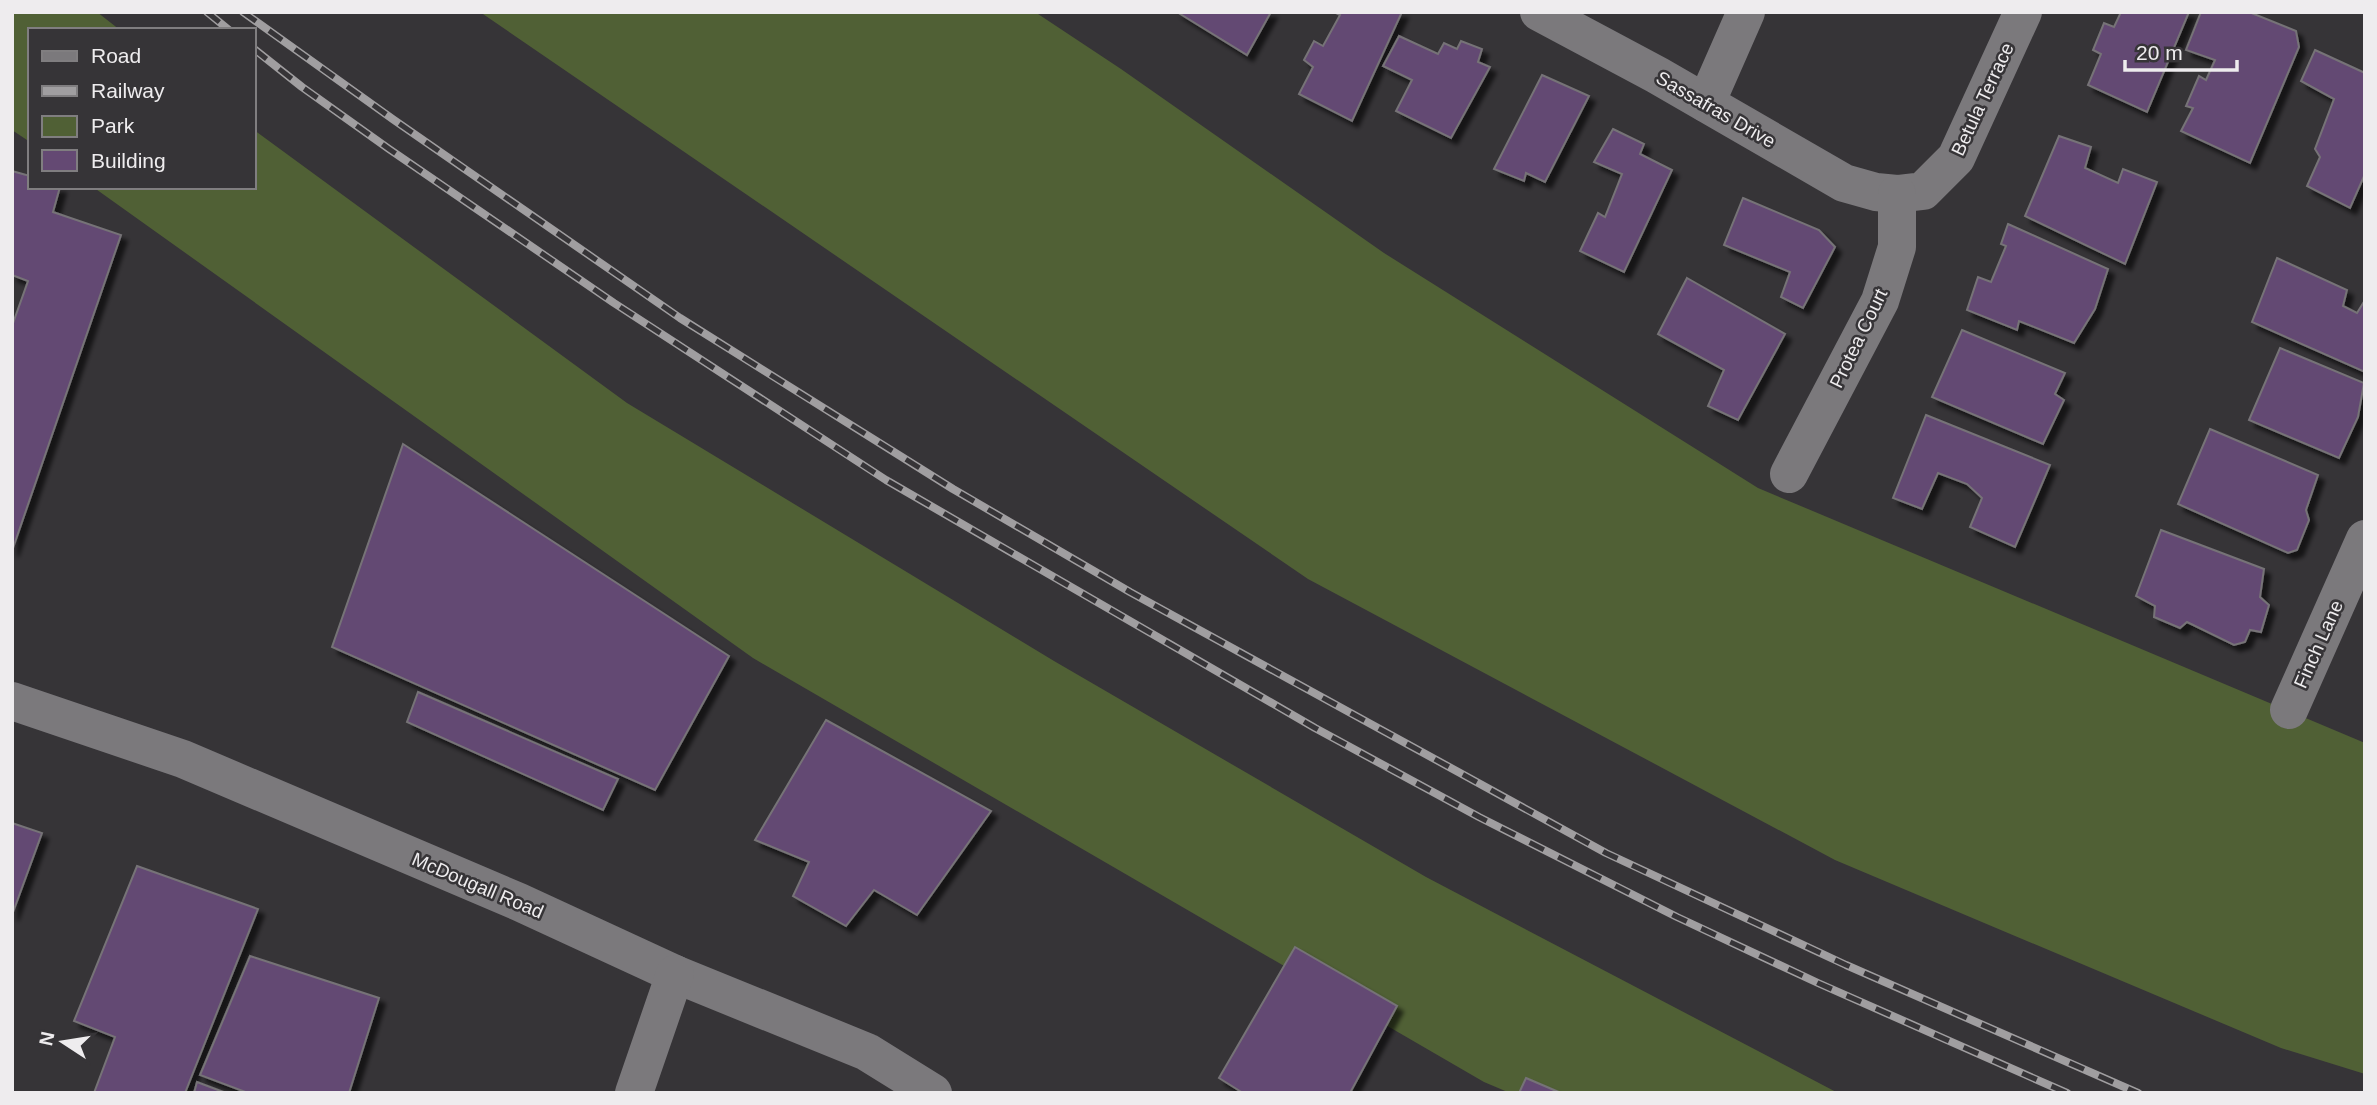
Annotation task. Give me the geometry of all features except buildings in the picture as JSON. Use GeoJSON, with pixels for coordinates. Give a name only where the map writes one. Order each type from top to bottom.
{"type":"FeatureCollection","features":[{"type":"Feature","properties":{"kind":"street","name":"Sassafras Drive"},"geometry":{"type":"LineString","coordinates":[[1539,12],[1706,103],[1844,183],[1876,192],[1897,194]]}},
{"type":"Feature","properties":{"kind":"street"},"geometry":{"type":"LineString","coordinates":[[1706,103],[1746,12]]}},
{"type":"Feature","properties":{"kind":"street","name":"Betula Terrace"},"geometry":{"type":"LineString","coordinates":[[1897,194],[1923,191],[1956,158],[2023,12]]}},
{"type":"Feature","properties":{"kind":"street","name":"Protea Court"},"geometry":{"type":"LineString","coordinates":[[1789,474],[1880,301],[1897,247],[1897,194]]}},
{"type":"Feature","properties":{"kind":"street","name":"Finch Lane"},"geometry":{"type":"LineString","coordinates":[[2289,710],[2365,539]]}},
{"type":"Feature","properties":{"kind":"street","name":"McDougall Road"},"geometry":{"type":"LineString","coordinates":[[12,701],[183,759],[519,902],[675,974],[867,1052],[933,1093]]}},
{"type":"Feature","properties":{"kind":"street"},"geometry":{"type":"LineString","coordinates":[[635,1093],[675,974]]}},
{"type":"Feature","properties":{"kind":"green space"},"geometry":{"type":"Polygon","coordinates":[[[12,12],[97,12],[117,28],[28,28],[28,141],[12,130],[12,12]]]}},
{"type":"Feature","properties":{"kind":"green space"},"geometry":{"type":"Polygon","coordinates":[[[480,12],[1035,12],[1384,253],[1758,488],[2365,743],[2365,1074],[2281,1048],[1835,860],[1308,579],[480,12]]]}},
{"type":"Feature","properties":{"kind":"green space"},"geometry":{"type":"Polygon","coordinates":[[[256,131],[627,403],[1054,661],[1426,877],[1838,1093],[1510,1093],[1484,1082],[753,658],[96,189],[256,189],[256,131]]]}},
{"type":"Feature","properties":{"kind":"railway"},"geometry":{"type":"LineString","coordinates":[[207,12],[227,28]]}},
{"type":"Feature","properties":{"kind":"railway"},"geometry":{"type":"LineString","coordinates":[[243,12],[680,318],[953,489],[1130,592],[1606,853],[1846,965],[2138,1093]]}},
{"type":"Feature","properties":{"kind":"railway"},"geometry":{"type":"LineString","coordinates":[[256,51],[389,149],[614,303],[886,480],[1315,728],[1479,817],[1677,917],[1818,983],[2067,1093]]}}]}
